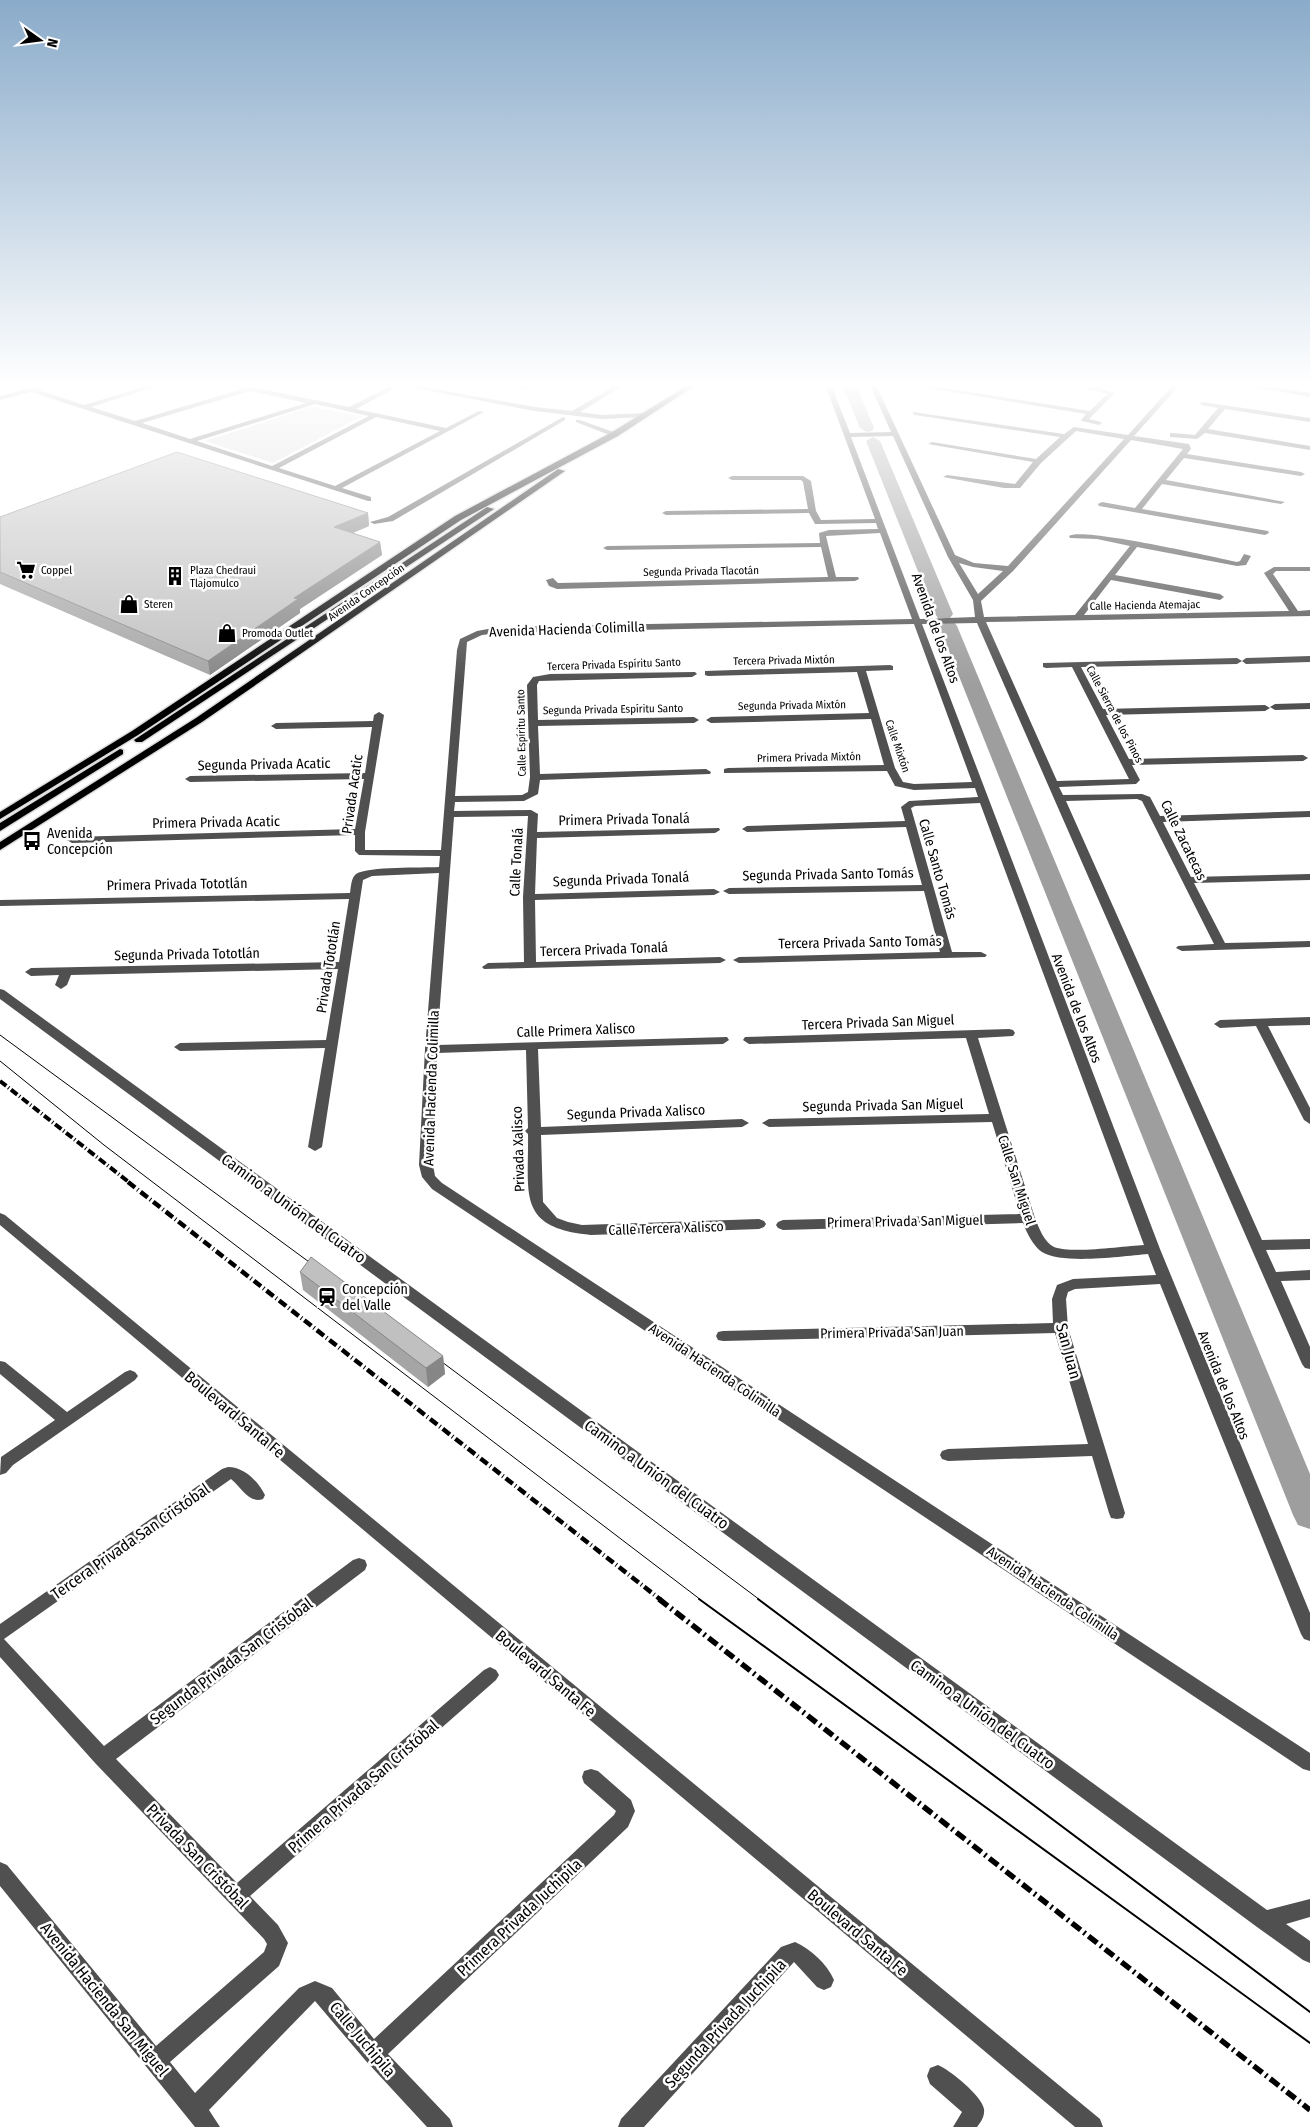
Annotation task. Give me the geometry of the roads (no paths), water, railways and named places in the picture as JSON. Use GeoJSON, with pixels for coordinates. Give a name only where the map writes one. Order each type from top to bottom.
{"type":"FeatureCollection","features":[{"type":"Feature","properties":{"kind":"main road","name":"Avenida Concepción"},"geometry":{"type":"LineString","coordinates":[[0,816],[135,733],[458,518],[518,486]]}},
{"type":"Feature","properties":{"kind":"main road","name":"Avenida Concepción"},"geometry":{"type":"LineString","coordinates":[[0,828],[187,710],[528,486]]}},
{"type":"Feature","properties":{"kind":"main road","name":"Avenida Concepción"},"geometry":{"type":"LineString","coordinates":[[0,847],[199,720],[539,486]]}},
{"type":"Feature","properties":{"kind":"street"},"geometry":{"type":"LineString","coordinates":[[331,486],[368,499]]}},
{"type":"Feature","properties":{"kind":"street"},"geometry":{"type":"LineString","coordinates":[[374,522],[390,519],[447,486]]}},
{"type":"Feature","properties":{"kind":"street"},"geometry":{"type":"LineString","coordinates":[[808,486],[815,519],[822,522],[881,526]]}},
{"type":"Feature","properties":{"kind":"street","name":"Avenida de los Altos"},"geometry":{"type":"LineString","coordinates":[[867,486],[918,621],[982,800],[1153,1249],[1310,1634]]}},
{"type":"Feature","properties":{"kind":"street"},"geometry":{"type":"LineString","coordinates":[[920,486],[952,557],[977,600],[980,619],[1310,1364]]}},
{"type":"Feature","properties":{"kind":"street"},"geometry":{"type":"LineString","coordinates":[[977,600],[1010,569],[1084,486]]}},
{"type":"Feature","properties":{"kind":"street"},"geometry":{"type":"LineString","coordinates":[[1138,509],[1154,486]]}},
{"type":"Feature","properties":{"kind":"street"},"geometry":{"type":"LineString","coordinates":[[1194,486],[1281,502]]}},
{"type":"Feature","properties":{"kind":"street"},"geometry":{"type":"LineString","coordinates":[[1102,504],[1265,532]]}},
{"type":"Feature","properties":{"kind":"street"},"geometry":{"type":"LineString","coordinates":[[666,512],[812,511]]}},
{"type":"Feature","properties":{"kind":"street"},"geometry":{"type":"LineString","coordinates":[[833,580],[821,536],[826,532],[881,526]]}},
{"type":"Feature","properties":{"kind":"street"},"geometry":{"type":"LineString","coordinates":[[1073,536],[1097,537],[1237,564],[1243,563],[1247,556]]}},
{"type":"Feature","properties":{"kind":"street"},"geometry":{"type":"LineString","coordinates":[[1078,618],[1136,544]]}},
{"type":"Feature","properties":{"kind":"street"},"geometry":{"type":"LineString","coordinates":[[607,548],[824,545]]}},
{"type":"Feature","properties":{"kind":"street"},"geometry":{"type":"LineString","coordinates":[[952,557],[973,566],[1010,569]]}},
{"type":"Feature","properties":{"kind":"street"},"geometry":{"type":"LineString","coordinates":[[1295,613],[1268,573],[1274,569],[1310,569]]}},
{"type":"Feature","properties":{"kind":"street"},"geometry":{"type":"LineString","coordinates":[[1110,576],[1220,598]]}},
{"type":"Feature","properties":{"kind":"street","name":"Segunda Privada Tlacotán"},"geometry":{"type":"LineString","coordinates":[[550,580],[552,584],[557,586],[855,579]]}},
{"type":"Feature","properties":{"kind":"street","name":"Calle Hacienda Atemajac"},"geometry":{"type":"LineString","coordinates":[[980,619],[1310,613]]}},
{"type":"Feature","properties":{"kind":"street","name":"Avenida Hacienda Colimilla"},"geometry":{"type":"LineString","coordinates":[[980,619],[499,630],[481,631],[463,641],[431,1049],[426,1165],[429,1177],[437,1186],[1310,1763]]}},
{"type":"Feature","properties":{"kind":"street"},"geometry":{"type":"LineString","coordinates":[[1046,665],[1310,659]]}},
{"type":"Feature","properties":{"kind":"street","name":"Calle Sierra de los Pinos"},"geometry":{"type":"LineString","coordinates":[[1052,784],[1132,782],[1135,780],[1075,665]]}},
{"type":"Feature","properties":{"kind":"street"},"geometry":{"type":"LineString","coordinates":[[861,670],[890,668]]}},
{"type":"Feature","properties":{"kind":"street","name":"Calle Mixtón"},"geometry":{"type":"LineString","coordinates":[[861,670],[890,768],[902,786],[977,785]]}},
{"type":"Feature","properties":{"kind":"street","name":"Tercera Privada Mixtón"},"geometry":{"type":"LineString","coordinates":[[708,673],[861,670]]}},
{"type":"Feature","properties":{"kind":"street","name":"Tercera Privada Espíritu Santo"},"geometry":{"type":"LineString","coordinates":[[536,679],[550,677],[692,674]]}},
{"type":"Feature","properties":{"kind":"street","name":"Calle Espíritu Santo"},"geometry":{"type":"LineString","coordinates":[[450,799],[528,798],[533,794],[535,777],[532,685],[536,679]]}},
{"type":"Feature","properties":{"kind":"street"},"geometry":{"type":"LineString","coordinates":[[1100,712],[1310,706]]}},
{"type":"Feature","properties":{"kind":"street","name":"Segunda Privada Mixtón"},"geometry":{"type":"LineString","coordinates":[[711,720],[875,716]]}},
{"type":"Feature","properties":{"kind":"street","name":"Privada Acatic"},"geometry":{"type":"LineString","coordinates":[[276,726],[378,720],[360,832],[360,851],[363,853],[446,853]]}},
{"type":"Feature","properties":{"kind":"street","name":"Segunda Privada Espíritu Santo"},"geometry":{"type":"LineString","coordinates":[[532,722],[694,720]]}},
{"type":"Feature","properties":{"kind":"street"},"geometry":{"type":"LineString","coordinates":[[1126,762],[1307,758]]}},
{"type":"Feature","properties":{"kind":"street","name":"Primera Privada Mixtón"},"geometry":{"type":"LineString","coordinates":[[728,771],[890,768]]}},
{"type":"Feature","properties":{"kind":"street"},"geometry":{"type":"LineString","coordinates":[[535,777],[706,772]]}},
{"type":"Feature","properties":{"kind":"street","name":"Segunda Privada Acatic"},"geometry":{"type":"LineString","coordinates":[[190,780],[369,776]]}},
{"type":"Feature","properties":{"kind":"street","name":"Calle Zacatecas"},"geometry":{"type":"LineString","coordinates":[[1059,798],[1142,797],[1148,801],[1155,819],[1220,946]]}},
{"type":"Feature","properties":{"kind":"street","name":"Calle Santo Tomás"},"geometry":{"type":"LineString","coordinates":[[947,955],[906,808],[910,804],[982,800]]}},
{"type":"Feature","properties":{"kind":"street","name":"Calle Tonalá"},"geometry":{"type":"LineString","coordinates":[[449,814],[531,813],[533,816],[529,897],[530,966]]}},
{"type":"Feature","properties":{"kind":"street"},"geometry":{"type":"LineString","coordinates":[[1155,819],[1310,814]]}},
{"type":"Feature","properties":{"kind":"street"},"geometry":{"type":"LineString","coordinates":[[747,829],[910,824]]}},
{"type":"Feature","properties":{"kind":"street","name":"Primera Privada Tonalá"},"geometry":{"type":"LineString","coordinates":[[533,835],[715,830]]}},
{"type":"Feature","properties":{"kind":"street","name":"Primera Privada Acatic"},"geometry":{"type":"LineString","coordinates":[[72,840],[360,832]]}},
{"type":"Feature","properties":{"kind":"street","name":"Privada Tototlán"},"geometry":{"type":"LineString","coordinates":[[315,1147],[358,879],[366,874],[444,870]]}},
{"type":"Feature","properties":{"kind":"street"},"geometry":{"type":"LineString","coordinates":[[1186,880],[1310,877]]}},
{"type":"Feature","properties":{"kind":"street","name":"Segunda Privada Santo Tomás"},"geometry":{"type":"LineString","coordinates":[[729,891],[927,888]]}},
{"type":"Feature","properties":{"kind":"street","name":"Segunda Privada Tonalá"},"geometry":{"type":"LineString","coordinates":[[529,897],[714,892]]}},
{"type":"Feature","properties":{"kind":"street","name":"Primera Privada Tototlán"},"geometry":{"type":"LineString","coordinates":[[0,902],[354,896]]}},
{"type":"Feature","properties":{"kind":"street"},"geometry":{"type":"LineString","coordinates":[[1182,948],[1310,944]]}},
{"type":"Feature","properties":{"kind":"street","name":"Tercera Privada Santo Tomás"},"geometry":{"type":"LineString","coordinates":[[739,960],[981,954]]}},
{"type":"Feature","properties":{"kind":"street","name":"Tercera Privada Tonalá"},"geometry":{"type":"LineString","coordinates":[[488,966],[720,960]]}},
{"type":"Feature","properties":{"kind":"street","name":"Segunda Privada Tototlán"},"geometry":{"type":"LineString","coordinates":[[31,972],[343,965]]}},
{"type":"Feature","properties":{"kind":"street"},"geometry":{"type":"LineString","coordinates":[[61,985],[66,971]]}},
{"type":"Feature","properties":{"kind":"street","name":"Camino a Unión del Cuatro"},"geometry":{"type":"LineString","coordinates":[[1,993],[1310,1953]]}},
{"type":"Feature","properties":{"kind":"street"},"geometry":{"type":"LineString","coordinates":[[1220,1024],[1310,1021]]}},
{"type":"Feature","properties":{"kind":"street"},"geometry":{"type":"LineString","coordinates":[[1260,1023],[1308,1113]]}},
{"type":"Feature","properties":{"kind":"street","name":"Tercera Privada San Miguel"},"geometry":{"type":"LineString","coordinates":[[749,1040],[1009,1033]]}},
{"type":"Feature","properties":{"kind":"street","name":"Calle San Miguel"},"geometry":{"type":"LineString","coordinates":[[972,1034],[1028,1218],[1039,1240],[1050,1250],[1068,1253],[1153,1249]]}},
{"type":"Feature","properties":{"kind":"street","name":"Calle Primera Xalisco"},"geometry":{"type":"LineString","coordinates":[[431,1049],[723,1040]]}},
{"type":"Feature","properties":{"kind":"street"},"geometry":{"type":"LineString","coordinates":[[180,1048],[331,1044]]}},
{"type":"Feature","properties":{"kind":"street","name":"Privada Xalisco"},"geometry":{"type":"LineString","coordinates":[[532,1047],[532,1131],[536,1202],[543,1214],[555,1223],[573,1229]]}},
{"type":"Feature","properties":{"kind":"street","name":"Segunda Privada San Miguel"},"geometry":{"type":"LineString","coordinates":[[769,1123],[997,1118]]}},
{"type":"Feature","properties":{"kind":"street","name":"Segunda Privada Xalisco"},"geometry":{"type":"LineString","coordinates":[[532,1131],[742,1123]]}},
{"type":"Feature","properties":{"kind":"street","name":"Boulevard Santa Fe"},"geometry":{"type":"LineString","coordinates":[[0,1218],[1092,2127]]}},
{"type":"Feature","properties":{"kind":"street","name":"Primera Privada San Miguel"},"geometry":{"type":"LineString","coordinates":[[783,1225],[1028,1218]]}},
{"type":"Feature","properties":{"kind":"street","name":"Calle Tercera Xalisco"},"geometry":{"type":"LineString","coordinates":[[573,1229],[759,1224]]}},
{"type":"Feature","properties":{"kind":"street"},"geometry":{"type":"LineString","coordinates":[[1257,1246],[1310,1244]]}},
{"type":"Feature","properties":{"kind":"street"},"geometry":{"type":"LineString","coordinates":[[1271,1277],[1310,1275]]}},
{"type":"Feature","properties":{"kind":"street","name":"San Juan"},"geometry":{"type":"LineString","coordinates":[[1117,1513],[1061,1328],[1058,1299],[1062,1288],[1067,1286],[1165,1279]]}},
{"type":"Feature","properties":{"kind":"street","name":"Primera Privada San Juan"},"geometry":{"type":"LineString","coordinates":[[723,1336],[1061,1328]]}},
{"type":"Feature","properties":{"kind":"street"},"geometry":{"type":"LineString","coordinates":[[0,1366],[66,1420]]}},
{"type":"Feature","properties":{"kind":"street"},"geometry":{"type":"LineString","coordinates":[[0,1469],[7,1461],[130,1376]]}},
{"type":"Feature","properties":{"kind":"street"},"geometry":{"type":"LineString","coordinates":[[948,1455],[1098,1450]]}},
{"type":"Feature","properties":{"kind":"street","name":"Tercera Privada San Cristóbal"},"geometry":{"type":"LineString","coordinates":[[0,1633],[228,1473],[236,1473],[257,1495]]}},
{"type":"Feature","properties":{"kind":"street","name":"Segunda Privada San Cristóbal"},"geometry":{"type":"LineString","coordinates":[[103,1758],[360,1565]]}},
{"type":"Feature","properties":{"kind":"street","name":"Privada San Cristóbal"},"geometry":{"type":"LineString","coordinates":[[0,1645],[103,1758],[275,1937],[278,1943],[272,1959],[156,2060]]}},
{"type":"Feature","properties":{"kind":"street","name":"Primera Privada San Cristóbal"},"geometry":{"type":"LineString","coordinates":[[236,1896],[490,1675]]}},
{"type":"Feature","properties":{"kind":"street","name":"Primera Privada Juchipila"},"geometry":{"type":"LineString","coordinates":[[373,2054],[621,1821],[626,1810],[624,1806],[591,1777]]}},
{"type":"Feature","properties":{"kind":"street","name":"Avenida Hacienda San Miguel"},"geometry":{"type":"LineString","coordinates":[[0,1871],[209,2127]]}},
{"type":"Feature","properties":{"kind":"street"},"geometry":{"type":"LineString","coordinates":[[1264,1920],[1310,1908]]}},
{"type":"Feature","properties":{"kind":"street","name":"Segunda Privada Juchipila"},"geometry":{"type":"LineString","coordinates":[[629,2127],[788,1954],[795,1952],[800,1954],[824,1980]]}},
{"type":"Feature","properties":{"kind":"street","name":"Calle Juchipila"},"geometry":{"type":"LineString","coordinates":[[195,2109],[310,1992],[321,1992],[373,2054],[442,2127]]}},
{"type":"Feature","properties":{"kind":"street"},"geometry":{"type":"LineString","coordinates":[[938,2076],[973,2107],[973,2115],[964,2127]]}},
{"type":"Feature","properties":{"kind":"waterway"},"geometry":{"type":"LineString","coordinates":[[892,486],[944,614]]}},
{"type":"Feature","properties":{"kind":"waterway"},"geometry":{"type":"LineString","coordinates":[[948,626],[1310,1515]]}},
{"type":"Feature","properties":{"kind":"tram line"},"geometry":{"type":"LineString","coordinates":[[0,1035],[320,1270]]}},
{"type":"Feature","properties":{"kind":"tram line"},"geometry":{"type":"LineString","coordinates":[[0,1061],[104,1145],[701,1600]]}},
{"type":"Feature","properties":{"kind":"tram line"},"geometry":{"type":"LineString","coordinates":[[434,1356],[760,1600]]}},
{"type":"Feature","properties":{"kind":"tram line"},"geometry":{"type":"LineString","coordinates":[[699,1599],[1310,2043]]}},
{"type":"Feature","properties":{"kind":"tram line"},"geometry":{"type":"LineString","coordinates":[[758,1599],[1310,2012]]}},
{"type":"Feature","properties":{"kind":"railway"},"geometry":{"type":"LineString","coordinates":[[0,1081],[130,1183]]}},
{"type":"Feature","properties":{"kind":"railway"},"geometry":{"type":"LineString","coordinates":[[128,1182],[661,1600]]}},
{"type":"Feature","properties":{"kind":"railway"},"geometry":{"type":"LineString","coordinates":[[659,1599],[1310,2110]]}},
{"type":"Feature","properties":{"kind":"place","name":"Coppel"},"geometry":{"type":"Point","coordinates":[26,570]}},
{"type":"Feature","properties":{"kind":"place","name":"Plaza Chedraui Tlajomulco"},"geometry":{"type":"Point","coordinates":[175,576]}},
{"type":"Feature","properties":{"kind":"place","name":"Steren"},"geometry":{"type":"Point","coordinates":[129,604]}},
{"type":"Feature","properties":{"kind":"place","name":"Promoda Outlet"},"geometry":{"type":"Point","coordinates":[227,633]}},
{"type":"Feature","properties":{"kind":"place","name":"Avenida Concepción"},"geometry":{"type":"Point","coordinates":[32,841]}},
{"type":"Feature","properties":{"kind":"place","name":"Concepción del Valle"},"geometry":{"type":"Point","coordinates":[327,1297]}}]}
